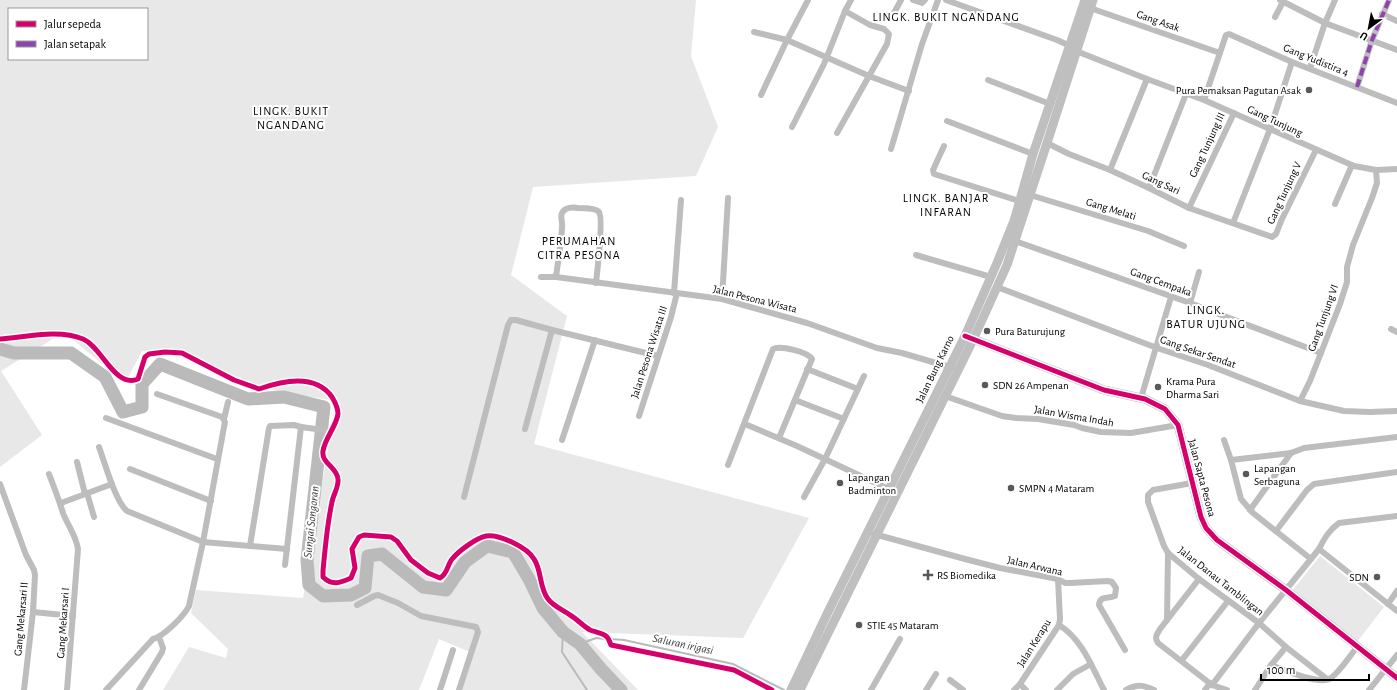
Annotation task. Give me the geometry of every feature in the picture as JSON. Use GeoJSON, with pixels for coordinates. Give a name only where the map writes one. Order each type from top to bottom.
{"type":"FeatureCollection","features":[{"type":"Feature","properties":{"kind":"main road","name":"Jalan Bung Karno"},"geometry":{"type":"LineString","coordinates":[[1073,48],[1085,0]]}},
{"type":"Feature","properties":{"kind":"main road","name":"Jalan Bung Karno"},"geometry":{"type":"LineString","coordinates":[[893,491],[969,338],[991,277],[1014,221],[1019,201],[1034,168],[1033,154],[1050,104],[1091,4]]}},
{"type":"Feature","properties":{"kind":"main road"},"geometry":{"type":"LineString","coordinates":[[969,338],[996,287],[1016,241],[1030,195],[1034,168],[1047,144],[1073,48]]}},
{"type":"Feature","properties":{"kind":"main road","name":"Jalan Sapta Pesona"},"geometry":{"type":"LineString","coordinates":[[969,338],[1104,390],[1142,398],[1165,409],[1178,425],[1201,517],[1217,540],[1286,590],[1397,678]]}},
{"type":"Feature","properties":{"kind":"main road"},"geometry":{"type":"LineString","coordinates":[[795,689],[893,491],[945,396],[954,368]]}},
{"type":"Feature","properties":{"kind":"street"},"geometry":{"type":"LineString","coordinates":[[761,95],[808,0]]}},
{"type":"Feature","properties":{"kind":"street"},"geometry":{"type":"LineString","coordinates":[[792,127],[827,57],[850,0]]}},
{"type":"Feature","properties":{"kind":"street"},"geometry":{"type":"LineString","coordinates":[[894,13],[901,0]]}},
{"type":"Feature","properties":{"kind":"street"},"geometry":{"type":"LineString","coordinates":[[913,0],[922,3],[925,0]]}},
{"type":"Feature","properties":{"kind":"street"},"geometry":{"type":"LineString","coordinates":[[891,148],[922,44],[938,0]]}},
{"type":"Feature","properties":{"kind":"street","name":"Gang Tunjung"},"geometry":{"type":"LineString","coordinates":[[946,0],[1204,100],[1352,165],[1376,170],[1397,169]]}},
{"type":"Feature","properties":{"kind":"street"},"geometry":{"type":"LineString","coordinates":[[1310,68],[1325,23],[1335,0]]}},
{"type":"Feature","properties":{"kind":"street"},"geometry":{"type":"LineString","coordinates":[[1356,87],[1372,40],[1389,0]]}},
{"type":"Feature","properties":{"kind":"street"},"geometry":{"type":"LineString","coordinates":[[1275,17],[1282,1],[1325,23],[1397,50]]}},
{"type":"Feature","properties":{"kind":"street","name":"Gang Asak"},"geometry":{"type":"LineString","coordinates":[[1091,4],[1220,52]]}},
{"type":"Feature","properties":{"kind":"street"},"geometry":{"type":"LineString","coordinates":[[836,133],[887,44],[889,34],[887,30],[870,25],[845,11]]}},
{"type":"Feature","properties":{"kind":"street"},"geometry":{"type":"LineString","coordinates":[[1382,14],[1397,21]]}},
{"type":"Feature","properties":{"kind":"street"},"geometry":{"type":"LineString","coordinates":[[754,32],[787,40],[869,76],[908,90]]}},
{"type":"Feature","properties":{"kind":"street","name":"Gang Yudistira 4"},"geometry":{"type":"LineString","coordinates":[[1220,52],[1226,35],[1229,34],[1292,62],[1397,103]]}},
{"type":"Feature","properties":{"kind":"street"},"geometry":{"type":"LineString","coordinates":[[1204,100],[1220,52]]}},
{"type":"Feature","properties":{"kind":"street"},"geometry":{"type":"LineString","coordinates":[[1233,223],[1270,129],[1292,62]]}},
{"type":"Feature","properties":{"kind":"street"},"geometry":{"type":"LineString","coordinates":[[1110,170],[1147,79]]}},
{"type":"Feature","properties":{"kind":"street"},"geometry":{"type":"LineString","coordinates":[[988,80],[1050,104]]}},
{"type":"Feature","properties":{"kind":"street"},"geometry":{"type":"LineString","coordinates":[[1149,188],[1186,94]]}},
{"type":"Feature","properties":{"kind":"street","name":"Gang Tunjung III"},"geometry":{"type":"LineString","coordinates":[[1189,208],[1234,113]]}},
{"type":"Feature","properties":{"kind":"street"},"geometry":{"type":"LineString","coordinates":[[947,121],[1033,154]]}},
{"type":"Feature","properties":{"kind":"street","name":"Gang Sari"},"geometry":{"type":"LineString","coordinates":[[1047,144],[1110,170],[1189,208],[1267,236]]}},
{"type":"Feature","properties":{"kind":"street"},"geometry":{"type":"LineString","coordinates":[[944,146],[934,170],[934,174],[1019,201]]}},
{"type":"Feature","properties":{"kind":"street","name":"Gang Tunjung V"},"geometry":{"type":"LineString","coordinates":[[1267,236],[1272,237],[1276,234],[1316,150]]}},
{"type":"Feature","properties":{"kind":"street"},"geometry":{"type":"LineString","coordinates":[[1335,204],[1352,165]]}},
{"type":"Feature","properties":{"kind":"street","name":"Gang Tunjung VI"},"geometry":{"type":"LineString","coordinates":[[1300,401],[1340,304],[1347,282],[1352,246],[1372,198],[1376,183],[1376,170]]}},
{"type":"Feature","properties":{"kind":"street","name":"Gang Melati"},"geometry":{"type":"LineString","coordinates":[[1030,195],[1148,232],[1184,246]]}},
{"type":"Feature","properties":{"kind":"street"},"geometry":{"type":"LineString","coordinates":[[722,299],[728,198]]}},
{"type":"Feature","properties":{"kind":"street","name":"Jalan Pesona Wisata III"},"geometry":{"type":"LineString","coordinates":[[639,416],[671,317],[675,293],[681,200]]}},
{"type":"Feature","properties":{"kind":"street"},"geometry":{"type":"LineString","coordinates":[[556,277],[562,226],[562,212],[567,208],[574,207],[591,209],[600,212],[601,216],[596,283]]}},
{"type":"Feature","properties":{"kind":"street","name":"Gang Cempaka"},"geometry":{"type":"LineString","coordinates":[[1016,241],[1190,303],[1321,353]]}},
{"type":"Feature","properties":{"kind":"street"},"geometry":{"type":"LineString","coordinates":[[916,255],[991,277]]}},
{"type":"Feature","properties":{"kind":"street"},"geometry":{"type":"LineString","coordinates":[[1190,303],[1199,272]]}},
{"type":"Feature","properties":{"kind":"street","name":"Jalan Pesona Wisata"},"geometry":{"type":"LineString","coordinates":[[541,277],[556,277],[722,299],[807,323],[877,348],[902,353],[954,368]]}},
{"type":"Feature","properties":{"kind":"street","name":"Gang Sekar Sendat"},"geometry":{"type":"LineString","coordinates":[[996,287],[1157,348],[1208,365],[1300,401],[1344,411],[1397,411]]}},
{"type":"Feature","properties":{"kind":"street"},"geometry":{"type":"LineString","coordinates":[[1142,398],[1171,297]]}},
{"type":"Feature","properties":{"kind":"street"},"geometry":{"type":"LineString","coordinates":[[464,497],[509,322],[514,319],[658,356]]}},
{"type":"Feature","properties":{"kind":"street"},"geometry":{"type":"LineString","coordinates":[[524,429],[552,330]]}},
{"type":"Feature","properties":{"kind":"street"},"geometry":{"type":"LineString","coordinates":[[0,339],[56,334],[84,339],[93,346],[116,374],[125,380],[131,381],[138,379],[145,357],[149,354],[165,352],[182,353],[234,380],[254,388],[259,389],[289,380],[315,384],[324,388],[330,394],[338,409],[336,421],[329,431],[323,450],[323,457],[336,472],[338,479],[338,485],[331,503],[323,571],[323,577],[328,582],[337,583],[351,578],[355,568],[352,549],[359,536],[391,537],[397,541],[411,560],[428,574],[440,578],[446,573],[447,565],[454,556],[471,543],[485,536],[492,536],[509,541],[528,551],[535,560],[546,598],[551,603],[615,646],[734,670],[772,690]]}},
{"type":"Feature","properties":{"kind":"street"},"geometry":{"type":"LineString","coordinates":[[562,440],[595,340]]}},
{"type":"Feature","properties":{"kind":"street"},"geometry":{"type":"LineString","coordinates":[[728,465],[773,349],[780,347],[810,356],[812,359],[779,438]]}},
{"type":"Feature","properties":{"kind":"street"},"geometry":{"type":"LineString","coordinates":[[807,369],[858,388]]}},
{"type":"Feature","properties":{"kind":"street"},"geometry":{"type":"LineString","coordinates":[[804,497],[825,459],[864,376]]}},
{"type":"Feature","properties":{"kind":"street"},"geometry":{"type":"LineString","coordinates":[[157,394],[224,419]]}},
{"type":"Feature","properties":{"kind":"street","name":"Jalan Wisma Indah"},"geometry":{"type":"LineString","coordinates":[[945,396],[1002,416],[1038,419],[1074,425],[1087,430],[1101,432],[1131,433],[1178,425]]}},
{"type":"Feature","properties":{"kind":"street"},"geometry":{"type":"LineString","coordinates":[[795,400],[844,419]]}},
{"type":"Feature","properties":{"kind":"street"},"geometry":{"type":"LineString","coordinates":[[106,690],[153,639],[159,637],[185,613],[189,606],[211,501],[228,402]]}},
{"type":"Feature","properties":{"kind":"street"},"geometry":{"type":"LineString","coordinates":[[106,418],[217,459]]}},
{"type":"Feature","properties":{"kind":"street"},"geometry":{"type":"LineString","coordinates":[[745,424],[779,438],[893,491]]}},
{"type":"Feature","properties":{"kind":"street"},"geometry":{"type":"LineString","coordinates":[[250,546],[268,428],[270,426],[294,425],[329,431]]}},
{"type":"Feature","properties":{"kind":"street"},"geometry":{"type":"LineString","coordinates":[[285,565],[301,427]]}},
{"type":"Feature","properties":{"kind":"street"},"geometry":{"type":"LineString","coordinates":[[1231,460],[1291,453],[1304,448],[1397,437]]}},
{"type":"Feature","properties":{"kind":"street"},"geometry":{"type":"LineString","coordinates":[[1224,440],[1231,460],[1241,500],[1250,510],[1311,558]]}},
{"type":"Feature","properties":{"kind":"street"},"geometry":{"type":"LineString","coordinates":[[99,447],[122,507],[127,511],[203,542],[287,548]]}},
{"type":"Feature","properties":{"kind":"street"},"geometry":{"type":"LineString","coordinates":[[1250,510],[1291,453]]}},
{"type":"Feature","properties":{"kind":"street"},"geometry":{"type":"LineString","coordinates":[[77,462],[94,517]]}},
{"type":"Feature","properties":{"kind":"street"},"geometry":{"type":"LineString","coordinates":[[130,469],[211,501]]}},
{"type":"Feature","properties":{"kind":"street"},"geometry":{"type":"LineString","coordinates":[[1276,531],[1307,490],[1314,484],[1397,472]]}},
{"type":"Feature","properties":{"kind":"street","name":"Gang Mekarsari I"},"geometry":{"type":"LineString","coordinates":[[49,474],[61,503],[63,514],[77,540],[78,558],[67,690]]}},
{"type":"Feature","properties":{"kind":"street","name":"Gang Mekarsari II"},"geometry":{"type":"LineString","coordinates":[[0,484],[26,555],[34,570],[35,580],[33,612],[24,690]]}},
{"type":"Feature","properties":{"kind":"street"},"geometry":{"type":"LineString","coordinates":[[61,503],[112,484]]}},
{"type":"Feature","properties":{"kind":"street","name":"Jalan Danau Tamblingan"},"geometry":{"type":"LineString","coordinates":[[1192,484],[1153,490],[1148,495],[1148,502],[1168,553],[1228,601],[1259,623],[1286,647],[1327,679]]}},
{"type":"Feature","properties":{"kind":"street"},"geometry":{"type":"LineString","coordinates":[[1205,690],[1319,549],[1328,533],[1339,523],[1397,516]]}},
{"type":"Feature","properties":{"kind":"street","name":"Jalan Arwana"},"geometry":{"type":"LineString","coordinates":[[872,533],[976,562],[1058,579],[1065,583],[1112,582],[1116,588],[1115,596],[1103,598],[1100,600],[1099,605],[1125,650]]}},
{"type":"Feature","properties":{"kind":"street"},"geometry":{"type":"LineString","coordinates":[[1319,549],[1397,611]]}},
{"type":"Feature","properties":{"kind":"street"},"geometry":{"type":"LineString","coordinates":[[1167,620],[1168,553]]}},
{"type":"Feature","properties":{"kind":"street","name":"Jalan Kerapu"},"geometry":{"type":"LineString","coordinates":[[1014,690],[1020,684],[1058,625],[1060,619],[1058,579]]}},
{"type":"Feature","properties":{"kind":"street"},"geometry":{"type":"LineString","coordinates":[[1200,579],[1160,629],[1156,636],[1156,640],[1211,684],[1227,690]]}},
{"type":"Feature","properties":{"kind":"street"},"geometry":{"type":"LineString","coordinates":[[1388,604],[1397,591]]}},
{"type":"Feature","properties":{"kind":"street"},"geometry":{"type":"LineString","coordinates":[[357,605],[378,595],[398,603],[421,616],[476,627],[478,632],[459,690]]}},
{"type":"Feature","properties":{"kind":"street"},"geometry":{"type":"LineString","coordinates":[[1182,660],[1228,601]]}},
{"type":"Feature","properties":{"kind":"street"},"geometry":{"type":"LineString","coordinates":[[33,612],[73,616]]}},
{"type":"Feature","properties":{"kind":"street"},"geometry":{"type":"LineString","coordinates":[[1058,625],[1077,641],[1104,690]]}},
{"type":"Feature","properties":{"kind":"street"},"geometry":{"type":"LineString","coordinates":[[139,690],[162,652],[163,648],[159,637]]}},
{"type":"Feature","properties":{"kind":"street"},"geometry":{"type":"LineString","coordinates":[[871,690],[900,639]]}},
{"type":"Feature","properties":{"kind":"street"},"geometry":{"type":"LineString","coordinates":[[1255,690],[1286,647]]}},
{"type":"Feature","properties":{"kind":"street"},"geometry":{"type":"LineString","coordinates":[[1272,666],[1314,680],[1327,679],[1332,677],[1357,647]]}},
{"type":"Feature","properties":{"kind":"street"},"geometry":{"type":"LineString","coordinates":[[440,690],[453,650]]}},
{"type":"Feature","properties":{"kind":"street"},"geometry":{"type":"LineString","coordinates":[[1369,690],[1397,655]]}},
{"type":"Feature","properties":{"kind":"street"},"geometry":{"type":"LineString","coordinates":[[1057,690],[1073,674],[1091,664]]}},
{"type":"Feature","properties":{"kind":"street"},"geometry":{"type":"LineString","coordinates":[[926,690],[936,674]]}},
{"type":"Feature","properties":{"kind":"street"},"geometry":{"type":"LineString","coordinates":[[950,680],[963,690]]}},
{"type":"Feature","properties":{"kind":"street"},"geometry":{"type":"LineString","coordinates":[[1020,684],[1026,690]]}},
{"type":"Feature","properties":{"kind":"street"},"geometry":{"type":"LineString","coordinates":[[1126,690],[1135,686],[1143,685],[1154,690]]}},
{"type":"Feature","properties":{"kind":"shaded area"},"geometry":{"type":"Polygon","coordinates":[[[0,0],[696,0],[691,56],[718,127],[696,176],[533,187],[511,275],[567,316],[534,444],[809,518],[743,638],[582,632],[638,690],[460,690],[470,652],[439,639],[419,690],[163,690],[189,647],[226,658],[228,649],[191,613],[196,590],[303,598],[336,401],[250,386],[177,353],[142,351],[125,383],[64,332],[1,371],[42,435],[0,467],[0,0]]]}},
{"type":"Feature","properties":{"kind":"shaded area"},"geometry":{"type":"Polygon","coordinates":[[[1320,556],[1384,607],[1357,642],[1292,591],[1320,556]]]}},
{"type":"Feature","properties":{"kind":"waterway","name":"Sungai Songoran"},"geometry":{"type":"LineString","coordinates":[[0,349],[14,353],[71,353],[105,377],[123,412],[142,407],[142,384],[160,364],[248,399],[284,397],[324,407],[307,560],[309,585],[323,596],[351,595],[365,588],[368,556],[382,554],[423,587],[446,590],[465,562],[487,546],[513,552],[529,579],[543,608],[563,632],[580,644],[621,690]]}},
{"type":"Feature","properties":{"kind":"waterway","name":"Saluran irigasi"},"geometry":{"type":"LineString","coordinates":[[563,632],[562,652],[587,690]]}},
{"type":"Feature","properties":{"kind":"waterway","name":"Saluran irigasi"},"geometry":{"type":"LineString","coordinates":[[580,644],[596,638],[605,639]]}},
{"type":"Feature","properties":{"kind":"waterway","name":"Saluran irigasi"},"geometry":{"type":"LineString","coordinates":[[610,639],[624,640],[733,664],[784,690]]}},
{"type":"Feature","properties":{"kind":"marked path"},"geometry":{"type":"LineString","coordinates":[[1357,87],[1372,40],[1389,0]]}},
{"type":"Feature","properties":{"kind":"cycle path"},"geometry":{"type":"LineString","coordinates":[[0,339],[53,334],[74,336],[90,343],[116,373],[122,378],[130,380],[138,379],[145,357],[149,354],[165,352],[182,353],[234,380],[259,389],[298,381],[317,384],[325,389],[332,397],[338,414],[323,451],[324,459],[335,471],[338,479],[338,485],[332,502],[326,537],[323,571],[323,577],[326,580],[336,583],[351,578],[355,568],[352,549],[359,537],[364,535],[391,537],[397,541],[411,560],[428,573],[440,578],[445,574],[453,558],[468,545],[482,537],[498,537],[512,542],[530,554],[537,564],[545,594],[555,606],[573,617],[585,627],[605,636],[611,645],[734,670],[772,690]]}},
{"type":"Feature","properties":{"kind":"cycle path"},"geometry":{"type":"LineString","coordinates":[[965,336],[1104,390],[1145,399],[1165,409],[1178,425],[1201,517],[1206,528],[1217,540],[1286,590],[1397,678]]}},
{"type":"Feature","properties":{"kind":"place","name":"Pura Pemaksan Pagutan Asak"},"geometry":{"type":"Point","coordinates":[1309,90]}},
{"type":"Feature","properties":{"kind":"place","name":"Pura Baturujung"},"geometry":{"type":"Point","coordinates":[987,331]}},
{"type":"Feature","properties":{"kind":"place","name":"SDN 26 Ampenan"},"geometry":{"type":"Point","coordinates":[985,385]}},
{"type":"Feature","properties":{"kind":"place","name":"Krama Pura Dharma Sari"},"geometry":{"type":"Point","coordinates":[1158,387]}},
{"type":"Feature","properties":{"kind":"place","name":"Lapangan Serbaguna"},"geometry":{"type":"Point","coordinates":[1246,474]}},
{"type":"Feature","properties":{"kind":"place","name":"Lapangan Badminton"},"geometry":{"type":"Point","coordinates":[840,483]}},
{"type":"Feature","properties":{"kind":"place","name":"SMPN 4 Mataram"},"geometry":{"type":"Point","coordinates":[1011,488]}},
{"type":"Feature","properties":{"kind":"place","name":"RS Biomedika"},"geometry":{"type":"Point","coordinates":[928,575]}},
{"type":"Feature","properties":{"kind":"place","name":"SDN"},"geometry":{"type":"Point","coordinates":[1377,577]}},
{"type":"Feature","properties":{"kind":"place","name":"STIE 45 Mataram"},"geometry":{"type":"Point","coordinates":[859,625]}},
{"type":"Feature","properties":{"kind":"district","name":"LINGK. BUKIT NGANDANG"},"geometry":{"type":"Point","coordinates":[946,17]}},
{"type":"Feature","properties":{"kind":"district","name":"LINGK. BUKIT NGANDANG"},"geometry":{"type":"Point","coordinates":[291,118]}},
{"type":"Feature","properties":{"kind":"district","name":"LINGK. BANJAR INFARAN"},"geometry":{"type":"Point","coordinates":[946,205]}},
{"type":"Feature","properties":{"kind":"district","name":"PERUMAHAN CITRA PESONA"},"geometry":{"type":"Point","coordinates":[579,248]}},
{"type":"Feature","properties":{"kind":"district","name":"LINGK. BATUR UJUNG"},"geometry":{"type":"Point","coordinates":[1206,317]}}]}
